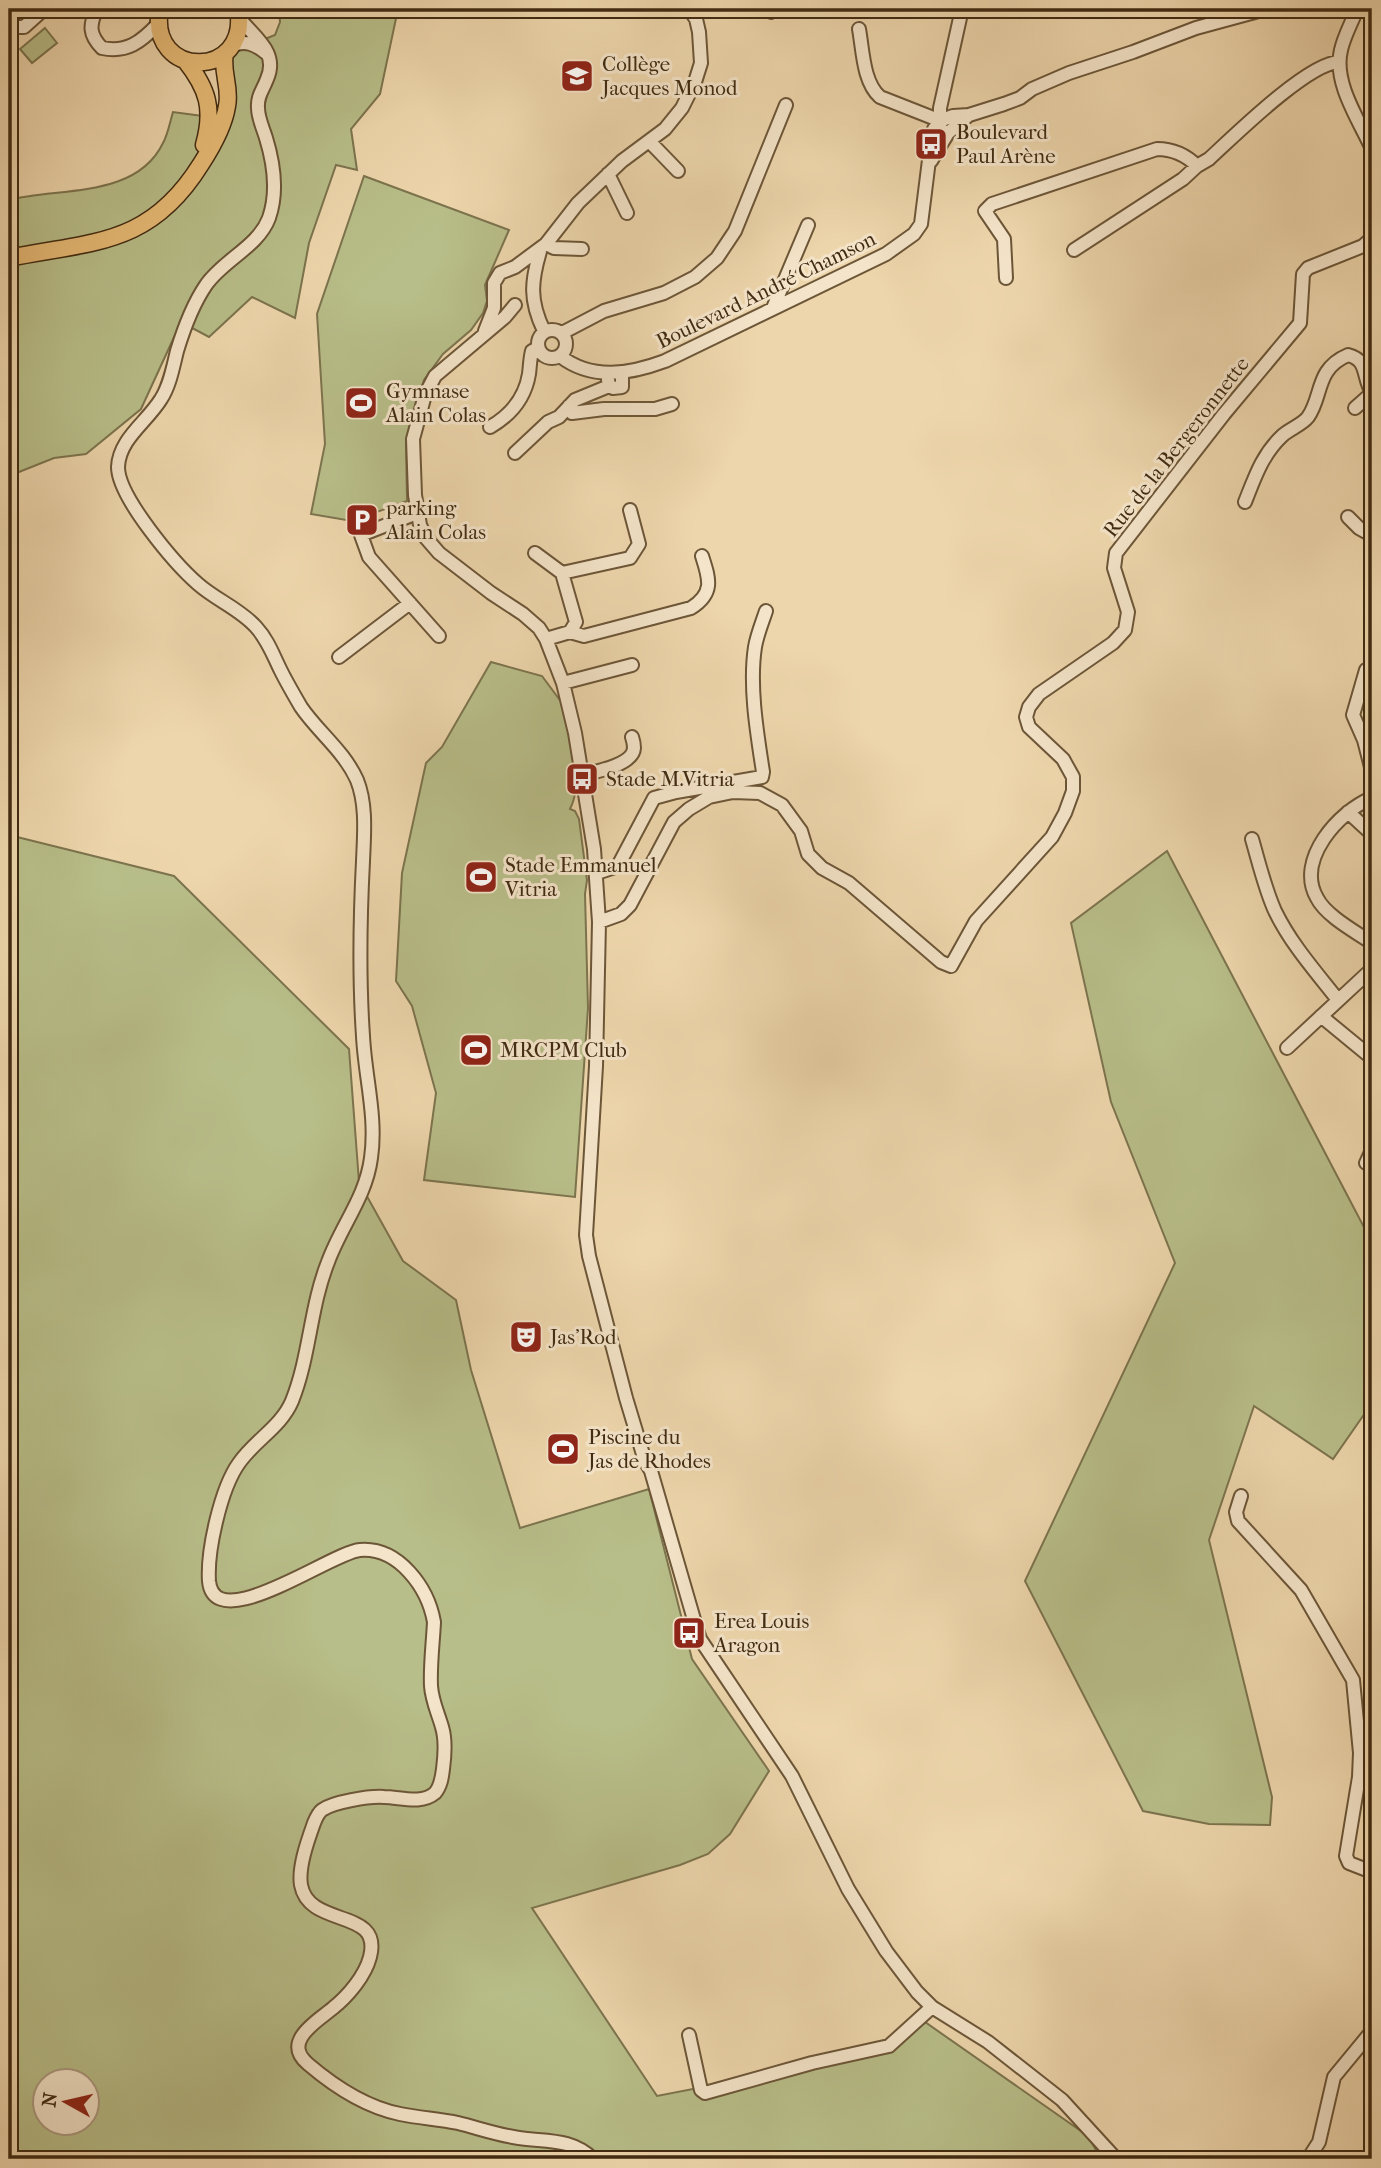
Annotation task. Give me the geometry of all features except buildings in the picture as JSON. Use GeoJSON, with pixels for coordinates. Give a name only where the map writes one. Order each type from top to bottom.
{"type":"FeatureCollection","features":[{"type":"Feature","properties":{"kind":"main road"},"geometry":{"type":"LineString","coordinates":[[9,258],[106,240],[154,218],[176,199],[208,153],[224,119],[229,93],[223,68],[228,50],[239,29],[239,14]]}},
{"type":"Feature","properties":{"kind":"main road"},"geometry":{"type":"LineString","coordinates":[[159,16],[165,45],[185,61],[202,84],[209,111],[205,143],[188,184]]}},
{"type":"Feature","properties":{"kind":"main road"},"geometry":{"type":"LineString","coordinates":[[185,61],[206,62],[228,50]]}},
{"type":"Feature","properties":{"kind":"street"},"geometry":{"type":"LineString","coordinates":[[9,20],[17,27],[24,27],[44,9]]}},
{"type":"Feature","properties":{"kind":"street"},"geometry":{"type":"LineString","coordinates":[[97,9],[90,31],[102,48],[122,50],[139,42],[159,16]]}},
{"type":"Feature","properties":{"kind":"street"},"geometry":{"type":"LineString","coordinates":[[484,333],[494,308],[494,283],[500,273],[515,267],[543,246],[578,203],[608,174],[665,129],[682,108],[699,72],[701,52],[696,19],[688,9]]}},
{"type":"Feature","properties":{"kind":"street"},"geometry":{"type":"LineString","coordinates":[[947,125],[940,108],[962,9]]}},
{"type":"Feature","properties":{"kind":"street"},"geometry":{"type":"LineString","coordinates":[[859,29],[867,76],[873,90],[880,97],[947,125],[1020,98],[1032,89],[1069,73],[1196,28],[1250,11],[1266,9]]}},
{"type":"Feature","properties":{"kind":"street"},"geometry":{"type":"LineString","coordinates":[[1357,9],[1339,62],[1347,95],[1372,149]]}},
{"type":"Feature","properties":{"kind":"street"},"geometry":{"type":"LineString","coordinates":[[239,14],[268,55],[270,72],[259,97],[258,110],[273,163],[270,215],[254,240],[219,269],[205,287],[183,333],[166,391],[148,417],[126,441],[118,467],[124,489],[134,507],[175,560],[200,586],[258,629],[300,704],[344,757],[360,787],[364,826],[360,969],[363,1041],[373,1130],[371,1161],[364,1188],[328,1260],[319,1288],[303,1369],[295,1392],[281,1420],[240,1460],[229,1480],[216,1524],[209,1581],[215,1598],[223,1602],[241,1601],[303,1576],[356,1550],[375,1551],[404,1567],[417,1580],[425,1591],[434,1622],[431,1685],[445,1749],[441,1782],[436,1792],[418,1800],[377,1797],[330,1805],[319,1812],[314,1824],[301,1871],[301,1886],[308,1902],[322,1913],[349,1920],[364,1928],[370,1956],[363,1972],[347,1994],[300,2038],[299,2046],[305,2062],[342,2090],[384,2110],[519,2138],[568,2143],[593,2159]]}},
{"type":"Feature","properties":{"kind":"street"},"geometry":{"type":"LineString","coordinates":[[139,42],[165,45]]}},
{"type":"Feature","properties":{"kind":"street"},"geometry":{"type":"LineString","coordinates":[[228,50],[238,43],[248,43],[268,55]]}},
{"type":"Feature","properties":{"kind":"street"},"geometry":{"type":"LineString","coordinates":[[1073,250],[1183,179],[1281,94],[1326,65],[1339,62]]}},
{"type":"Feature","properties":{"kind":"street"},"geometry":{"type":"LineString","coordinates":[[562,333],[604,312],[664,293],[695,277],[717,258],[734,231],[786,105]]}},
{"type":"Feature","properties":{"kind":"street","name":"Boulevard André Chamson"},"geometry":{"type":"LineString","coordinates":[[560,356],[572,365],[609,380],[622,372],[645,369],[886,254],[914,234],[921,224],[930,161],[947,125]]}},
{"type":"Feature","properties":{"kind":"street"},"geometry":{"type":"LineString","coordinates":[[649,141],[678,170]]}},
{"type":"Feature","properties":{"kind":"street"},"geometry":{"type":"LineString","coordinates":[[1006,278],[1004,239],[985,211],[992,204],[1157,149],[1172,150],[1188,157],[1197,166]]}},
{"type":"Feature","properties":{"kind":"street"},"geometry":{"type":"LineString","coordinates":[[608,174],[627,213]]}},
{"type":"Feature","properties":{"kind":"street"},"geometry":{"type":"LineString","coordinates":[[773,308],[808,225]]}},
{"type":"Feature","properties":{"kind":"street","name":"Rue de la Bergeronnette"},"geometry":{"type":"LineString","coordinates":[[599,922],[621,914],[630,905],[674,822],[689,808],[709,797],[733,792],[760,793],[782,805],[801,831],[808,854],[821,868],[849,883],[941,962],[951,966],[976,921],[1052,837],[1065,813],[1073,791],[1073,777],[1063,759],[1029,727],[1026,717],[1028,707],[1039,694],[1113,643],[1125,630],[1128,612],[1114,568],[1116,553],[1224,414],[1300,323],[1303,274],[1308,268],[1369,244]]}},
{"type":"Feature","properties":{"kind":"street"},"geometry":{"type":"LineString","coordinates":[[543,246],[582,249]]}},
{"type":"Feature","properties":{"kind":"street"},"geometry":{"type":"LineString","coordinates":[[543,246],[530,293],[435,376],[425,395],[413,447],[417,513],[426,538],[439,553],[523,614],[547,639],[563,683],[575,733],[597,873],[599,922],[596,1066],[586,1235],[589,1256],[638,1440],[651,1471],[700,1639],[792,1776],[848,1889],[886,1951],[932,2007],[988,2042],[1062,2100],[1116,2159]]}},
{"type":"Feature","properties":{"kind":"street"},"geometry":{"type":"LineString","coordinates":[[515,267],[526,272],[532,285],[537,317],[544,331]]}},
{"type":"Feature","properties":{"kind":"street"},"geometry":{"type":"LineString","coordinates":[[496,294],[504,303],[519,304],[537,317]]}},
{"type":"Feature","properties":{"kind":"street"},"geometry":{"type":"LineString","coordinates":[[553,329],[562,333],[566,345],[560,356],[547,357],[538,348],[539,338],[544,331],[553,329]]}},
{"type":"Feature","properties":{"kind":"street"},"geometry":{"type":"LineString","coordinates":[[490,427],[507,418],[520,400],[529,374],[532,351],[538,348]]}},
{"type":"Feature","properties":{"kind":"street"},"geometry":{"type":"LineString","coordinates":[[1245,502],[1262,459],[1283,434],[1307,419],[1320,383],[1340,358],[1348,355],[1361,361],[1367,386],[1372,393],[1354,408]]}},
{"type":"Feature","properties":{"kind":"street"},"geometry":{"type":"LineString","coordinates":[[515,453],[548,422],[559,417],[575,400],[609,380]]}},
{"type":"Feature","properties":{"kind":"street"},"geometry":{"type":"LineString","coordinates":[[569,406],[572,413],[604,408],[656,409],[673,404]]}},
{"type":"Feature","properties":{"kind":"street"},"geometry":{"type":"LineString","coordinates":[[562,573],[630,558],[639,544],[630,510]]}},
{"type":"Feature","properties":{"kind":"street"},"geometry":{"type":"LineString","coordinates":[[417,513],[361,536],[369,557],[439,636]]}},
{"type":"Feature","properties":{"kind":"street"},"geometry":{"type":"LineString","coordinates":[[1348,517],[1366,532],[1372,529]]}},
{"type":"Feature","properties":{"kind":"street"},"geometry":{"type":"LineString","coordinates":[[535,553],[562,573],[576,622],[570,632]]}},
{"type":"Feature","properties":{"kind":"street"},"geometry":{"type":"LineString","coordinates":[[547,639],[570,632],[584,636],[691,608],[700,602],[709,588],[702,555]]}},
{"type":"Feature","properties":{"kind":"street"},"geometry":{"type":"LineString","coordinates":[[339,657],[410,603]]}},
{"type":"Feature","properties":{"kind":"street"},"geometry":{"type":"LineString","coordinates":[[597,873],[618,866],[654,798],[762,777],[752,672],[755,644],[766,611]]}},
{"type":"Feature","properties":{"kind":"street"},"geometry":{"type":"LineString","coordinates":[[563,683],[632,666]]}},
{"type":"Feature","properties":{"kind":"street"},"geometry":{"type":"LineString","coordinates":[[1372,668],[1366,670],[1353,715],[1368,741],[1372,771]]}},
{"type":"Feature","properties":{"kind":"street"},"geometry":{"type":"LineString","coordinates":[[582,775],[601,771],[627,760],[634,748],[632,737]]}},
{"type":"Feature","properties":{"kind":"street"},"geometry":{"type":"LineString","coordinates":[[1372,798],[1348,812],[1316,852],[1313,863],[1317,899],[1326,909],[1372,943]]}},
{"type":"Feature","properties":{"kind":"street"},"geometry":{"type":"LineString","coordinates":[[1348,812],[1372,834]]}},
{"type":"Feature","properties":{"kind":"street"},"geometry":{"type":"LineString","coordinates":[[1252,839],[1281,923],[1294,945],[1338,1000]]}},
{"type":"Feature","properties":{"kind":"street"},"geometry":{"type":"LineString","coordinates":[[1287,1048],[1372,969]]}},
{"type":"Feature","properties":{"kind":"street"},"geometry":{"type":"LineString","coordinates":[[1321,1016],[1372,1058]]}},
{"type":"Feature","properties":{"kind":"street"},"geometry":{"type":"LineString","coordinates":[[1366,1163],[1372,1150]]}},
{"type":"Feature","properties":{"kind":"street"},"geometry":{"type":"LineString","coordinates":[[1241,1496],[1236,1512],[1238,1521],[1301,1590],[1353,1680],[1360,1753],[1366,1778],[1346,1856],[1349,1863],[1372,1872]]}},
{"type":"Feature","properties":{"kind":"street"},"geometry":{"type":"LineString","coordinates":[[689,2035],[701,2090],[705,2093],[812,2063],[889,2046],[932,2007]]}},
{"type":"Feature","properties":{"kind":"street"},"geometry":{"type":"LineString","coordinates":[[1308,2159],[1319,2141],[1334,2077],[1372,2031]]}},
{"type":"Feature","properties":{"kind":"green space"},"geometry":{"type":"Polygon","coordinates":[[[279,9],[398,9],[380,94],[351,129],[357,170],[336,165],[309,243],[295,318],[252,297],[209,337],[181,322],[141,409],[86,454],[54,458],[9,476],[9,200],[95,188],[135,174],[151,161],[163,143],[173,112],[226,119],[232,52],[275,35],[280,22],[279,9]]]}},
{"type":"Feature","properties":{"kind":"green space"},"geometry":{"type":"Polygon","coordinates":[[[45,28],[57,43],[32,63],[20,49],[45,28]]]}},
{"type":"Feature","properties":{"kind":"green space"},"geometry":{"type":"Polygon","coordinates":[[[364,176],[509,230],[485,285],[487,301],[483,313],[471,330],[443,354],[424,380],[406,442],[407,501],[352,521],[311,514],[325,444],[317,314],[364,176]]]}},
{"type":"Feature","properties":{"kind":"green space"},"geometry":{"type":"Polygon","coordinates":[[[491,662],[542,676],[562,703],[575,761],[575,795],[570,809],[575,811],[579,819],[587,880],[585,894],[588,1008],[575,1197],[424,1180],[436,1093],[412,1006],[396,981],[402,873],[426,763],[442,747],[491,662]]]}},
{"type":"Feature","properties":{"kind":"green space"},"geometry":{"type":"Polygon","coordinates":[[[9,835],[174,876],[349,1049],[359,1182],[403,1261],[456,1300],[471,1370],[520,1528],[649,1489],[692,1659],[769,1771],[730,1834],[708,1854],[680,1865],[532,1908],[657,2096],[750,2078],[898,2038],[925,2022],[1088,2136],[1101,2159],[9,2159],[9,835]]]}},
{"type":"Feature","properties":{"kind":"green space"},"geometry":{"type":"Polygon","coordinates":[[[1167,851],[1367,1233],[1372,1225],[1372,1403],[1333,1459],[1254,1406],[1209,1540],[1272,1797],[1270,1825],[1209,1824],[1143,1811],[1025,1581],[1175,1263],[1111,1102],[1071,923],[1167,851]]]}},
{"type":"Feature","properties":{"kind":"place","name":"Collège Jacques Monod"},"geometry":{"type":"Point","coordinates":[577,76]}},
{"type":"Feature","properties":{"kind":"place","name":"Boulevard Paul Arène"},"geometry":{"type":"Point","coordinates":[931,144]}},
{"type":"Feature","properties":{"kind":"place","name":"Gymnase Alain Colas"},"geometry":{"type":"Point","coordinates":[361,403]}},
{"type":"Feature","properties":{"kind":"place","name":"parking Alain Colas"},"geometry":{"type":"Point","coordinates":[362,520]}},
{"type":"Feature","properties":{"kind":"place","name":"Stade M.Vitria"},"geometry":{"type":"Point","coordinates":[582,779]}},
{"type":"Feature","properties":{"kind":"place","name":"Stade Emmanuel Vitria"},"geometry":{"type":"Point","coordinates":[481,877]}},
{"type":"Feature","properties":{"kind":"place","name":"MRCPM Club"},"geometry":{"type":"Point","coordinates":[476,1050]}},
{"type":"Feature","properties":{"kind":"place","name":"Jas'Rod"},"geometry":{"type":"Point","coordinates":[526,1337]}},
{"type":"Feature","properties":{"kind":"place","name":"Piscine du Jas de Rhodes"},"geometry":{"type":"Point","coordinates":[563,1449]}},
{"type":"Feature","properties":{"kind":"place","name":"Erea Louis Aragon"},"geometry":{"type":"Point","coordinates":[689,1633]}}]}
